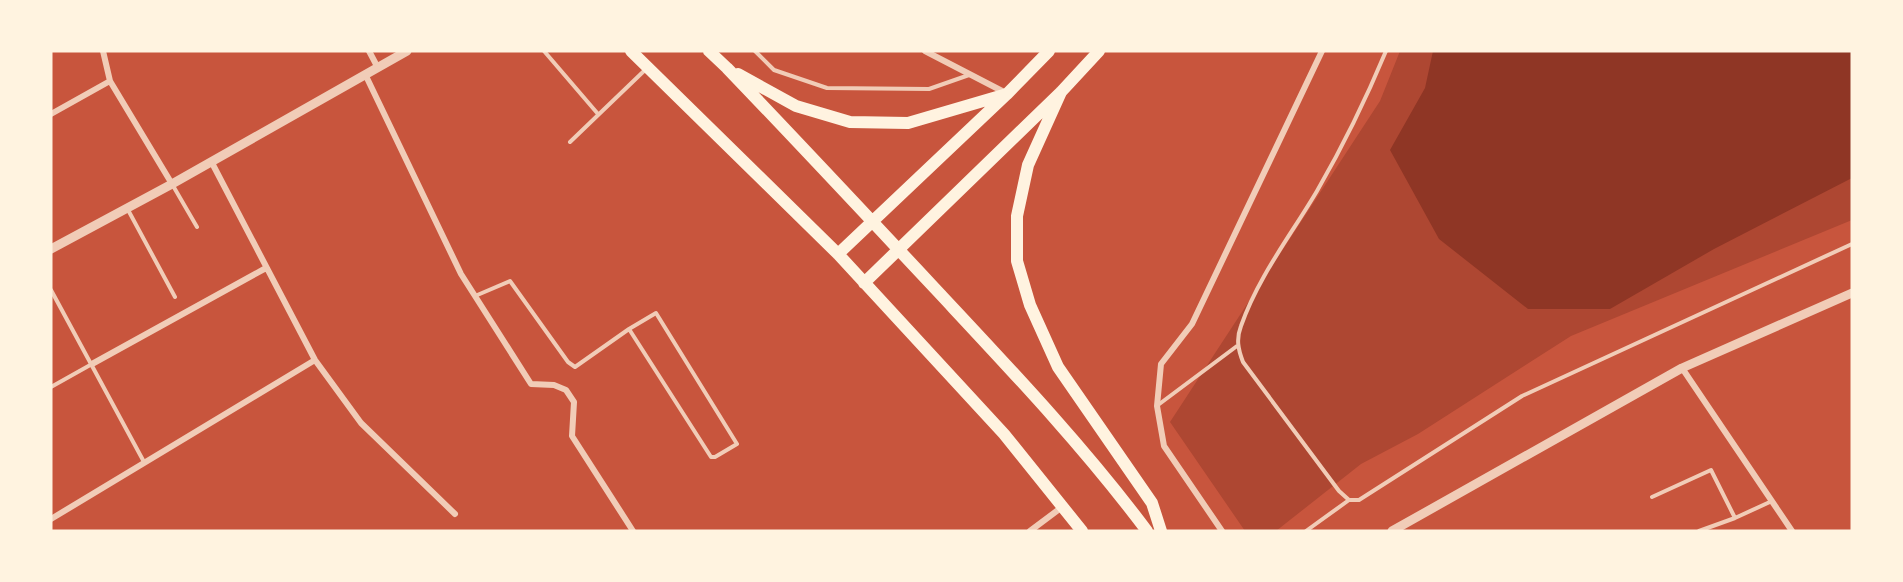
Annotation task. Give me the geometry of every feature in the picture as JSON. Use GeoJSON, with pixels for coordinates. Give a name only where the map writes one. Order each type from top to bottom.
{"type":"FeatureCollection","features":[{"type":"Feature","properties":{"kind":"main road"},"geometry":{"type":"LineString","coordinates":[[631,51],[838,254],[1004,434],[1082,531]]}},
{"type":"Feature","properties":{"kind":"main road"},"geometry":{"type":"LineString","coordinates":[[709,51],[873,221],[1056,418],[1111,482],[1147,531]]}},
{"type":"Feature","properties":{"kind":"main road"},"geometry":{"type":"LineString","coordinates":[[838,254],[1007,94],[1049,51]]}},
{"type":"Feature","properties":{"kind":"main road"},"geometry":{"type":"LineString","coordinates":[[864,283],[1061,92],[1099,51]]}},
{"type":"Feature","properties":{"kind":"main road"},"geometry":{"type":"LineString","coordinates":[[727,68],[796,106],[850,122],[908,123],[1007,94]]}},
{"type":"Feature","properties":{"kind":"main road"},"geometry":{"type":"LineString","coordinates":[[1061,92],[1028,165],[1017,216],[1017,261],[1029,305],[1058,367],[1152,503],[1161,531]]}},
{"type":"Feature","properties":{"kind":"street"},"geometry":{"type":"LineString","coordinates":[[103,51],[110,81],[172,184]]}},
{"type":"Feature","properties":{"kind":"street"},"geometry":{"type":"LineString","coordinates":[[369,51],[378,68]]}},
{"type":"Feature","properties":{"kind":"street"},"geometry":{"type":"LineString","coordinates":[[51,249],[172,184],[407,51]]}},
{"type":"Feature","properties":{"kind":"street"},"geometry":{"type":"LineString","coordinates":[[926,51],[1007,94]]}},
{"type":"Feature","properties":{"kind":"street"},"geometry":{"type":"LineString","coordinates":[[1222,531],[1164,446],[1157,406],[1161,364],[1192,324],[1322,51]]}},
{"type":"Feature","properties":{"kind":"street"},"geometry":{"type":"LineString","coordinates":[[366,76],[461,274],[531,384],[554,385],[566,390],[574,402],[572,436],[633,531]]}},
{"type":"Feature","properties":{"kind":"street"},"geometry":{"type":"LineString","coordinates":[[51,114],[110,81]]}},
{"type":"Feature","properties":{"kind":"street"},"geometry":{"type":"LineString","coordinates":[[211,161],[315,360],[361,423],[455,514]]}},
{"type":"Feature","properties":{"kind":"street"},"geometry":{"type":"LineString","coordinates":[[92,364],[266,268]]}},
{"type":"Feature","properties":{"kind":"street"},"geometry":{"type":"LineString","coordinates":[[1392,531],[1682,368],[1852,293]]}},
{"type":"Feature","properties":{"kind":"street"},"geometry":{"type":"LineString","coordinates":[[51,519],[315,360]]}},
{"type":"Feature","properties":{"kind":"street"},"geometry":{"type":"LineString","coordinates":[[1682,368],[1792,531]]}},
{"type":"Feature","properties":{"kind":"street"},"geometry":{"type":"LineString","coordinates":[[1030,531],[1062,507]]}},
{"type":"Feature","properties":{"kind":"lane"},"geometry":{"type":"LineString","coordinates":[[544,51],[599,114]]}},
{"type":"Feature","properties":{"kind":"lane"},"geometry":{"type":"LineString","coordinates":[[755,51],[774,70],[827,88],[929,90],[970,74]]}},
{"type":"Feature","properties":{"kind":"lane"},"geometry":{"type":"LineString","coordinates":[[1349,500],[1339,491],[1243,362],[1237,346],[1240,327],[1265,274],[1317,191],[1368,96],[1386,51]]}},
{"type":"Feature","properties":{"kind":"lane"},"geometry":{"type":"LineString","coordinates":[[570,141],[648,67]]}},
{"type":"Feature","properties":{"kind":"lane"},"geometry":{"type":"LineString","coordinates":[[172,184],[196,227]]}},
{"type":"Feature","properties":{"kind":"lane"},"geometry":{"type":"LineString","coordinates":[[127,208],[176,297]]}},
{"type":"Feature","properties":{"kind":"lane"},"geometry":{"type":"LineString","coordinates":[[1306,531],[1349,500],[1359,500],[1368,495],[1522,396],[1852,244]]}},
{"type":"Feature","properties":{"kind":"lane"},"geometry":{"type":"LineString","coordinates":[[475,296],[510,281],[568,362],[575,367],[629,329],[656,313],[737,444],[711,457],[629,329]]}},
{"type":"Feature","properties":{"kind":"lane"},"geometry":{"type":"LineString","coordinates":[[51,290],[144,463]]}},
{"type":"Feature","properties":{"kind":"lane"},"geometry":{"type":"LineString","coordinates":[[1157,406],[1237,346]]}},
{"type":"Feature","properties":{"kind":"lane"},"geometry":{"type":"LineString","coordinates":[[51,387],[92,364]]}},
{"type":"Feature","properties":{"kind":"lane"},"geometry":{"type":"LineString","coordinates":[[1652,497],[1711,470],[1735,518]]}},
{"type":"Feature","properties":{"kind":"lane"},"geometry":{"type":"LineString","coordinates":[[1699,531],[1772,501]]}},
{"type":"Feature","properties":{"kind":"shaded area"},"geometry":{"type":"Polygon","coordinates":[[[1400,51],[1852,51],[1852,220],[1571,336],[1418,434],[1361,464],[1276,531],[1245,531],[1170,422],[1380,101],[1400,51]]]}},
{"type":"Feature","properties":{"kind":"shaded area"},"geometry":{"type":"Polygon","coordinates":[[[1433,51],[1852,51],[1852,178],[1714,249],[1610,309],[1528,309],[1439,239],[1390,150],[1425,88],[1433,51]]]}}]}
